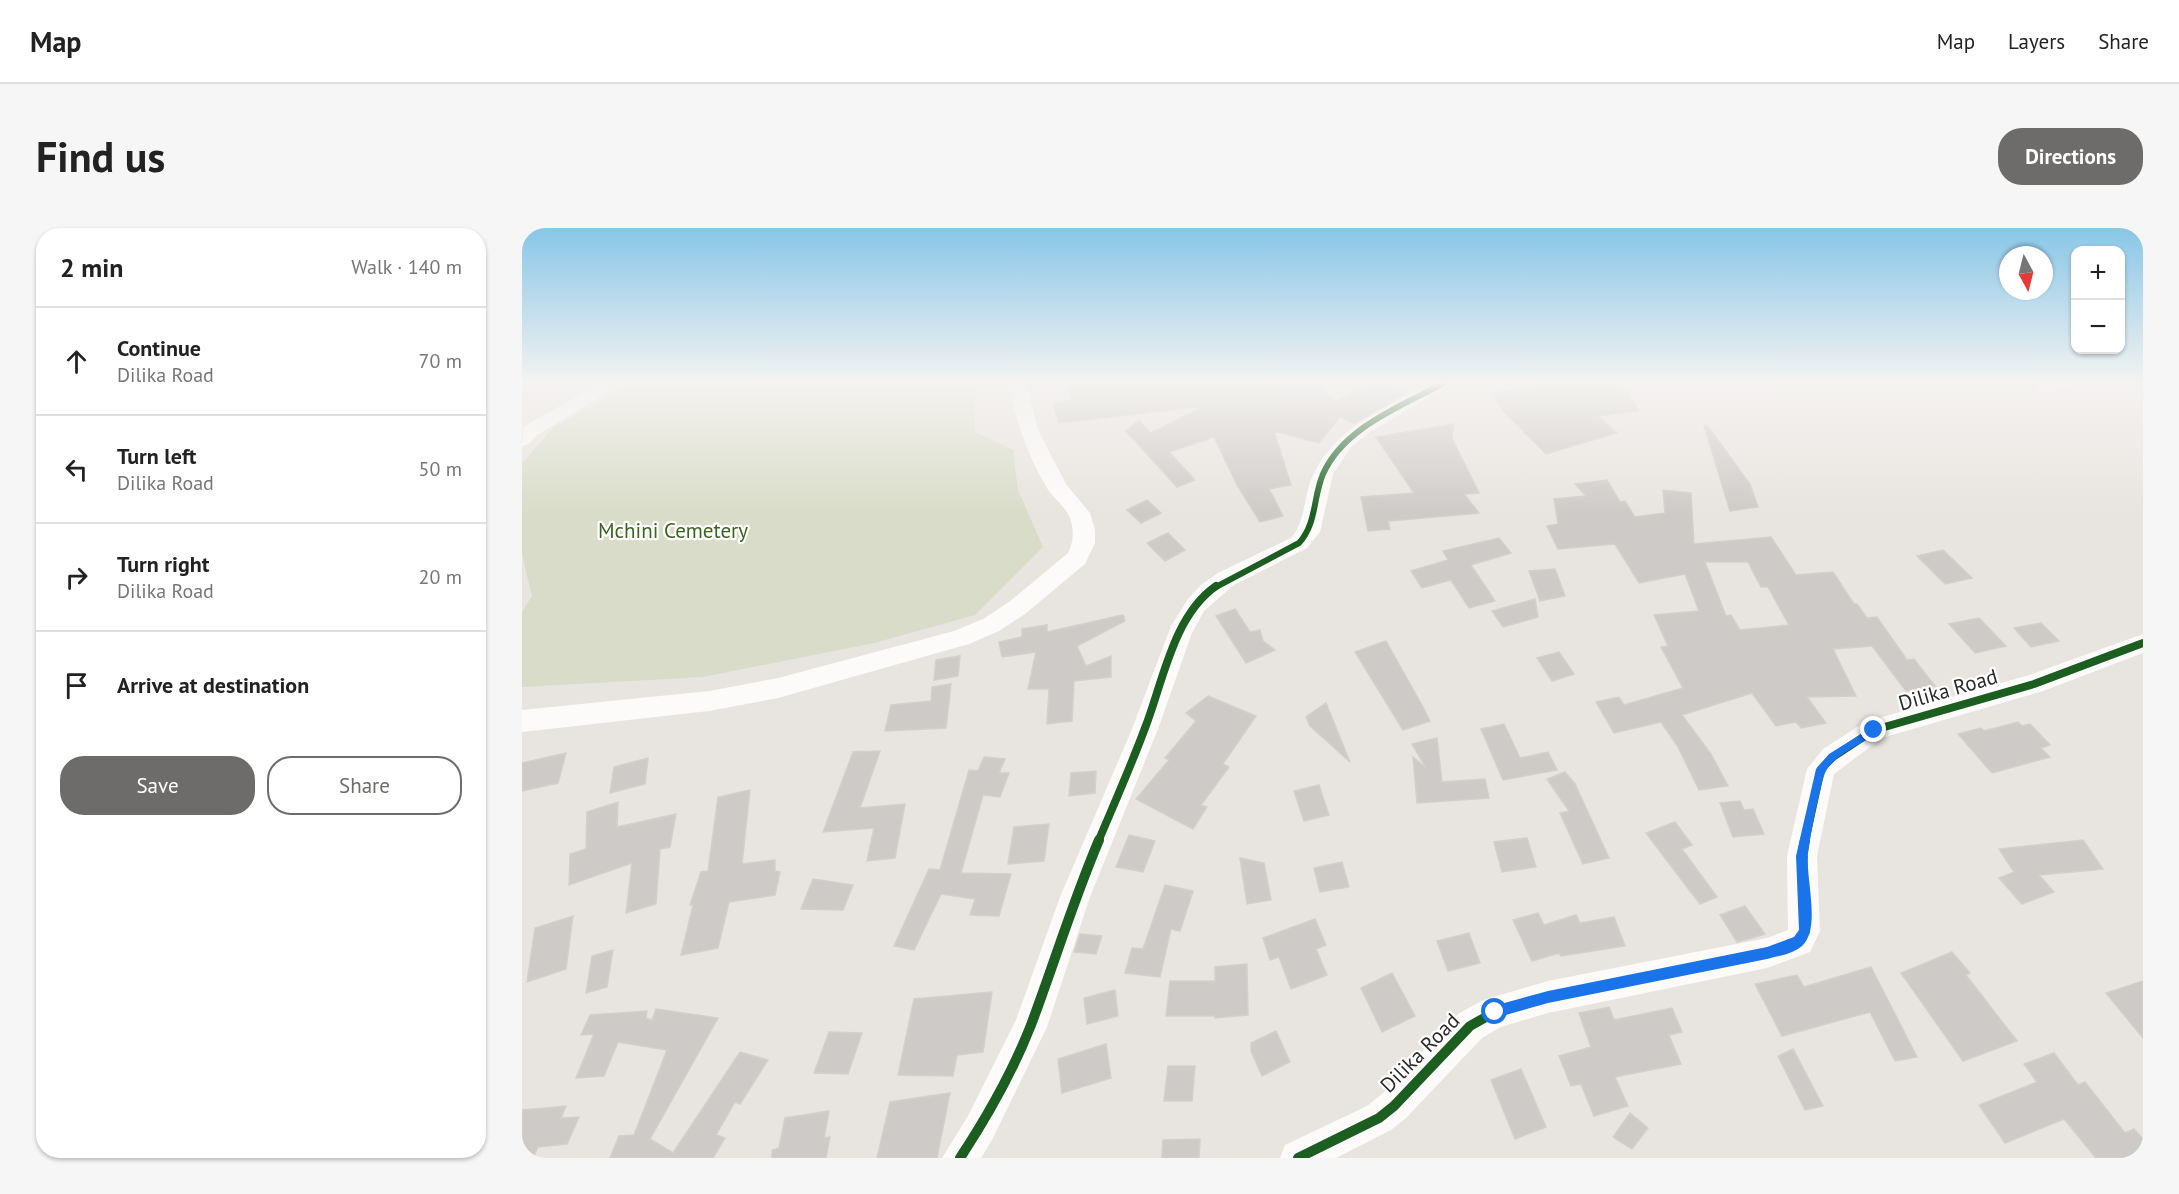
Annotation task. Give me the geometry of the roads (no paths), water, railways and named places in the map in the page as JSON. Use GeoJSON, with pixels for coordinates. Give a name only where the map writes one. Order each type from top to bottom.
{"type":"FeatureCollection","features":[{"type":"Feature","properties":{"kind":"street"},"geometry":{"type":"LineString","coordinates":[[522,440],[538,426]]}},
{"type":"Feature","properties":{"kind":"street"},"geometry":{"type":"LineString","coordinates":[[522,721],[709,701],[778,688],[960,638],[991,625],[1017,608],[1077,558],[1084,543],[1084,530],[1079,513],[1058,487],[1042,460],[1027,426]]}},
{"type":"Feature","properties":{"kind":"street"},"geometry":{"type":"LineString","coordinates":[[960,1158],[980,1128],[1030,1027],[1075,897],[1145,729],[1180,632],[1196,605],[1209,591],[1226,579],[1299,543],[1309,532],[1328,464],[1344,443],[1366,426]]}},
{"type":"Feature","properties":{"kind":"street","name":"Dilika Road"},"geometry":{"type":"LineString","coordinates":[[1298,1158],[1379,1118],[1394,1106],[1470,1026],[1495,1012],[1548,997],[1785,949],[1798,941],[1804,931],[1806,916],[1802,856],[1821,769],[1833,757],[1874,730],[2034,684],[2143,643]]}},
{"type":"Feature","properties":{"kind":"park label","name":"Mchini Cemetery"},"geometry":{"type":"Point","coordinates":[673,531]}}]}
